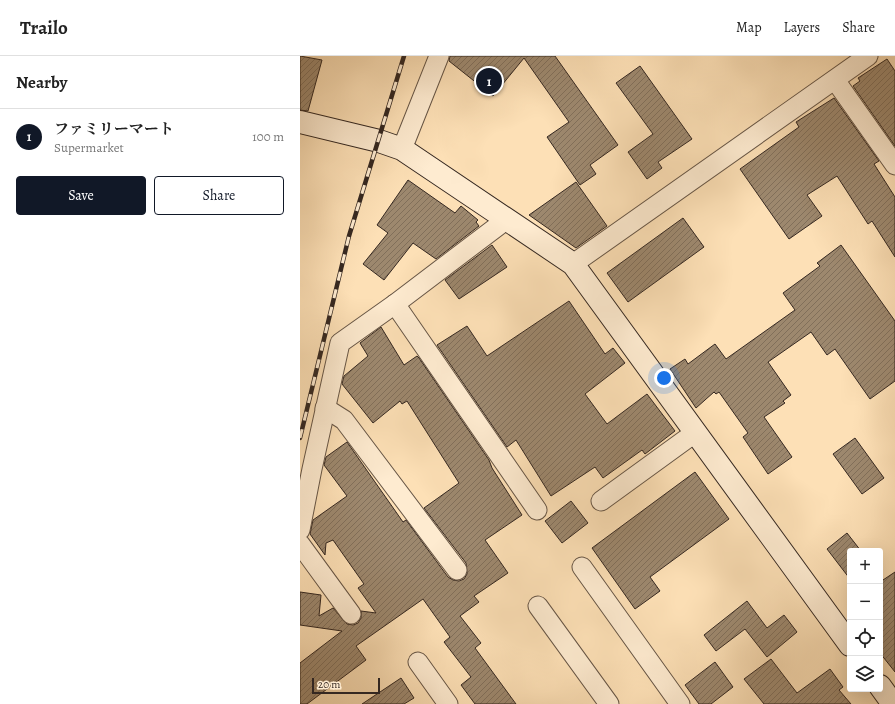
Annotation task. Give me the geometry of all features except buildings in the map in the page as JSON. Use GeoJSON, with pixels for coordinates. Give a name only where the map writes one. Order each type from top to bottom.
{"type":"FeatureCollection","features":[{"type":"Feature","properties":{"kind":"street"},"geometry":{"type":"LineString","coordinates":[[402,149],[439,56]]}},
{"type":"Feature","properties":{"kind":"street"},"geometry":{"type":"LineString","coordinates":[[573,264],[868,56]]}},
{"type":"Feature","properties":{"kind":"street"},"geometry":{"type":"LineString","coordinates":[[835,80],[895,164]]}},
{"type":"Feature","properties":{"kind":"street"},"geometry":{"type":"LineString","coordinates":[[300,122],[379,141],[402,149],[573,264],[847,640]]}},
{"type":"Feature","properties":{"kind":"street"},"geometry":{"type":"LineString","coordinates":[[300,530],[340,343],[395,304],[507,219]]}},
{"type":"Feature","properties":{"kind":"street"},"geometry":{"type":"LineString","coordinates":[[395,304],[538,510]]}},
{"type":"Feature","properties":{"kind":"street"},"geometry":{"type":"LineString","coordinates":[[325,408],[344,420],[457,570]]}},
{"type":"Feature","properties":{"kind":"street"},"geometry":{"type":"LineString","coordinates":[[601,500],[696,432]]}},
{"type":"Feature","properties":{"kind":"street"},"geometry":{"type":"LineString","coordinates":[[300,544],[352,614]]}},
{"type":"Feature","properties":{"kind":"street"},"geometry":{"type":"LineString","coordinates":[[582,567],[680,704]]}},
{"type":"Feature","properties":{"kind":"street"},"geometry":{"type":"LineString","coordinates":[[538,606],[609,704]]}},
{"type":"Feature","properties":{"kind":"street"},"geometry":{"type":"LineString","coordinates":[[418,662],[448,704]]}},
{"type":"Feature","properties":{"kind":"street"},"geometry":{"type":"LineString","coordinates":[[883,690],[893,704]]}},
{"type":"Feature","properties":{"kind":"railway"},"geometry":{"type":"LineString","coordinates":[[300,438],[349,236],[404,56]]}},
{"type":"Feature","properties":{"kind":"place","name":"ファミリーマート"},"geometry":{"type":"Point","coordinates":[489,81]}}]}
